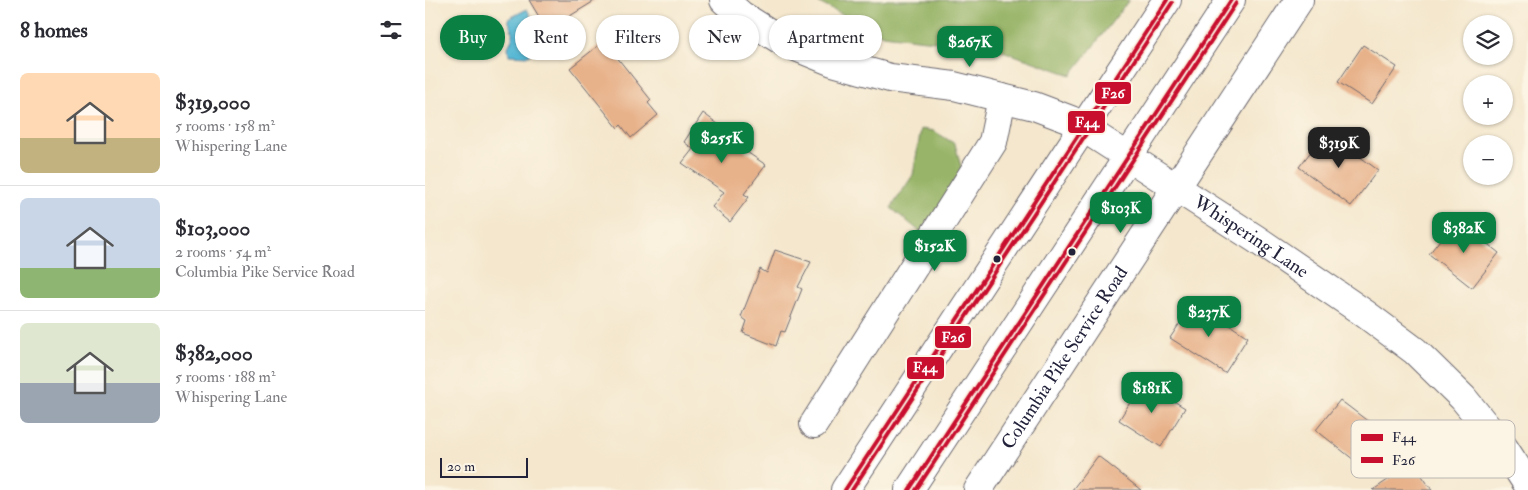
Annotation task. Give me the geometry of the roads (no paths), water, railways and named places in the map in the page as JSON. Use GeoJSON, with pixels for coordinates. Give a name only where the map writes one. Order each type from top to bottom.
{"type":"FeatureCollection","features":[{"type":"Feature","properties":{"kind":"street","name":"Whispering Lane"},"geometry":{"type":"LineString","coordinates":[[724,0],[741,15],[784,42],[833,62],[890,78],[954,86],[1034,106],[1071,120],[1256,239],[1364,313],[1415,351],[1463,398],[1481,420]]}},
{"type":"Feature","properties":{"kind":"street"},"geometry":{"type":"LineString","coordinates":[[845,490],[1167,0]]}},
{"type":"Feature","properties":{"kind":"street"},"geometry":{"type":"LineString","coordinates":[[909,490],[1231,0]]}},
{"type":"Feature","properties":{"kind":"street","name":"Columbia Pike Service Road"},"geometry":{"type":"LineString","coordinates":[[978,490],[1299,0]]}},
{"type":"Feature","properties":{"kind":"street"},"geometry":{"type":"LineString","coordinates":[[814,424],[993,142],[1002,98]]}},
{"type":"Feature","properties":{"kind":"street","name":"Whispering Lane"},"geometry":{"type":"LineString","coordinates":[[1515,465],[1528,485]]}},
{"type":"Feature","properties":{"kind":"water"},"geometry":{"type":"Polygon","coordinates":[[[527,9],[530,15],[516,15],[527,9]]]}},
{"type":"Feature","properties":{"kind":"water"},"geometry":{"type":"Polygon","coordinates":[[[515,15],[515,55],[509,55],[508,47],[512,39],[512,31],[508,19],[515,15]]]}}]}
